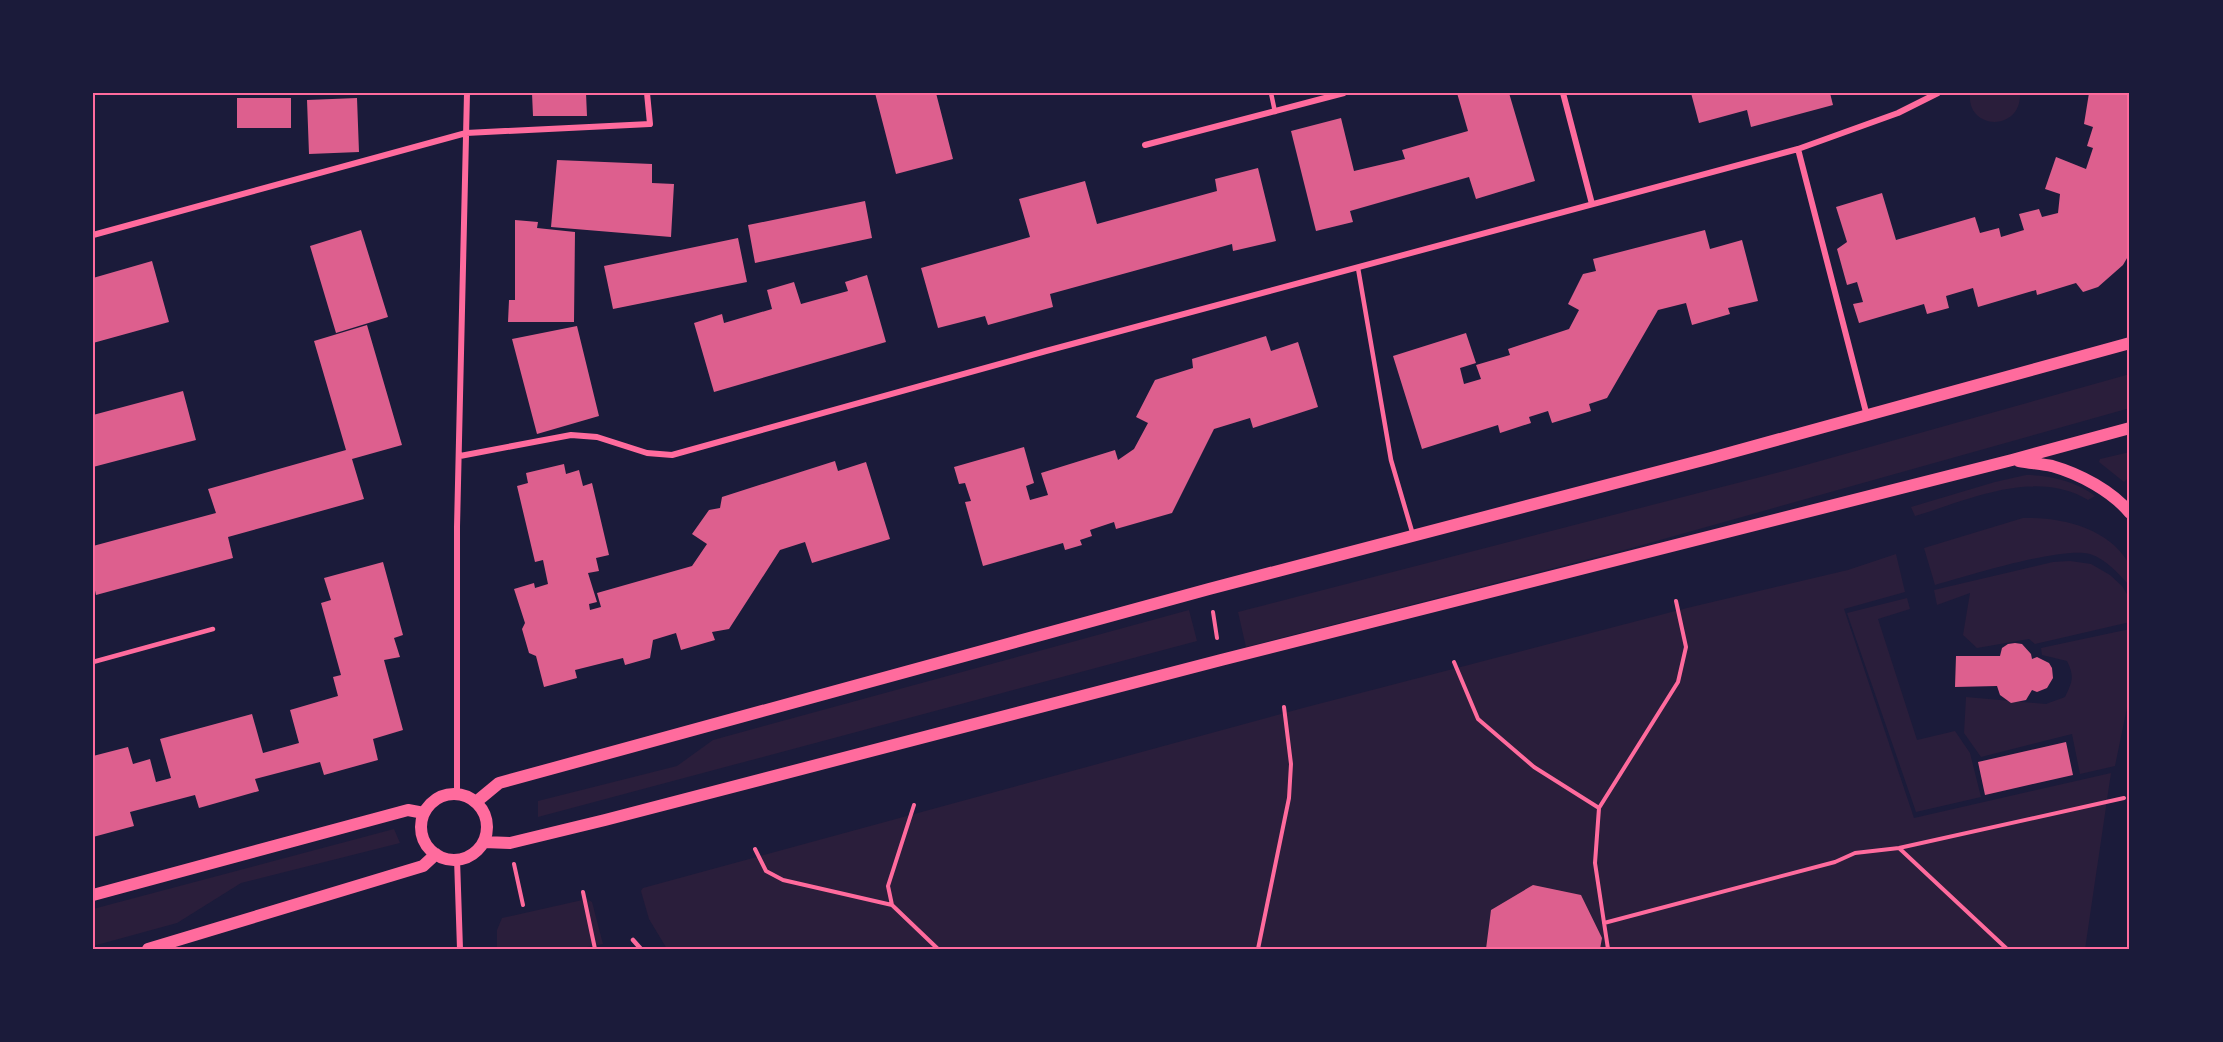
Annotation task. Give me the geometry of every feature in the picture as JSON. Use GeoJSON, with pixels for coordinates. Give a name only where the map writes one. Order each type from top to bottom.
{"type":"FeatureCollection","features":[{"type":"Feature","properties":{"kind":"main road"},"geometry":{"type":"LineString","coordinates":[[476,802],[499,783],[1413,535],[1711,458],[2130,344]]}},
{"type":"Feature","properties":{"kind":"main road"},"geometry":{"type":"LineString","coordinates":[[484,842],[510,843],[616,817],[2130,428]]}},
{"type":"Feature","properties":{"kind":"main road"},"geometry":{"type":"LineString","coordinates":[[2012,460],[2053,466],[2088,480],[2122,503],[2130,513]]}},
{"type":"Feature","properties":{"kind":"main road"},"geometry":{"type":"LineString","coordinates":[[457,794],[476,802],[486,816],[488,826],[484,842],[474,854],[457,859],[442,858],[436,854],[425,843],[421,832],[424,813],[433,801],[443,795],[457,794]]}},
{"type":"Feature","properties":{"kind":"main road"},"geometry":{"type":"LineString","coordinates":[[93,895],[408,810],[424,813]]}},
{"type":"Feature","properties":{"kind":"main road"},"geometry":{"type":"LineString","coordinates":[[148,949],[423,866],[436,854]]}},
{"type":"Feature","properties":{"kind":"street"},"geometry":{"type":"LineString","coordinates":[[457,794],[457,527],[467,93]]}},
{"type":"Feature","properties":{"kind":"street"},"geometry":{"type":"LineString","coordinates":[[93,235],[466,133],[650,124],[647,93]]}},
{"type":"Feature","properties":{"kind":"street"},"geometry":{"type":"LineString","coordinates":[[1145,145],[1344,93]]}},
{"type":"Feature","properties":{"kind":"street"},"geometry":{"type":"LineString","coordinates":[[1563,93],[1592,204]]}},
{"type":"Feature","properties":{"kind":"street"},"geometry":{"type":"LineString","coordinates":[[460,456],[571,435],[597,437],[647,453],[672,455],[1046,351],[1798,149],[1898,113],[1938,93]]}},
{"type":"Feature","properties":{"kind":"street"},"geometry":{"type":"LineString","coordinates":[[1798,149],[1867,416]]}},
{"type":"Feature","properties":{"kind":"street"},"geometry":{"type":"LineString","coordinates":[[457,859],[460,949]]}},
{"type":"Feature","properties":{"kind":"lane"},"geometry":{"type":"LineString","coordinates":[[1271,93],[1275,112]]}},
{"type":"Feature","properties":{"kind":"lane"},"geometry":{"type":"LineString","coordinates":[[1358,268],[1391,460],[1413,535]]}},
{"type":"Feature","properties":{"kind":"lane"},"geometry":{"type":"LineString","coordinates":[[93,662],[213,629]]}},
{"type":"Feature","properties":{"kind":"lane"},"geometry":{"type":"LineString","coordinates":[[633,940],[641,949]]}},
{"type":"Feature","properties":{"kind":"path"},"geometry":{"type":"LineString","coordinates":[[1608,949],[1595,863],[1599,808],[1678,682],[1686,647],[1676,601]]}},
{"type":"Feature","properties":{"kind":"path"},"geometry":{"type":"LineString","coordinates":[[1212,608],[1219,644]]}},
{"type":"Feature","properties":{"kind":"path"},"geometry":{"type":"LineString","coordinates":[[1454,662],[1478,718],[1534,767],[1599,808]]}},
{"type":"Feature","properties":{"kind":"path"},"geometry":{"type":"LineString","coordinates":[[1258,949],[1289,798],[1291,764],[1284,707]]}},
{"type":"Feature","properties":{"kind":"path"},"geometry":{"type":"LineString","coordinates":[[1604,923],[1834,862],[1855,853],[1899,848],[2124,798]]}},
{"type":"Feature","properties":{"kind":"path"},"geometry":{"type":"LineString","coordinates":[[892,905],[888,886],[914,805]]}},
{"type":"Feature","properties":{"kind":"path"},"geometry":{"type":"LineString","coordinates":[[510,843],[523,905]]}},
{"type":"Feature","properties":{"kind":"path"},"geometry":{"type":"LineString","coordinates":[[1899,848],[2007,949]]}},
{"type":"Feature","properties":{"kind":"path"},"geometry":{"type":"LineString","coordinates":[[755,849],[766,871],[783,880],[892,905],[938,949]]}},
{"type":"Feature","properties":{"kind":"path"},"geometry":{"type":"LineString","coordinates":[[583,892],[595,949]]}},
{"type":"Feature","properties":{"kind":"shaded area"},"geometry":{"type":"Polygon","coordinates":[[[1970,93],[2020,93],[2018,106],[2012,115],[1994,122],[1976,115],[1971,106],[1970,93]]]}},
{"type":"Feature","properties":{"kind":"shaded area"},"geometry":{"type":"Polygon","coordinates":[[[2130,374],[2130,408],[1628,549],[1246,647],[1238,612],[1795,468],[2130,374]]]}},
{"type":"Feature","properties":{"kind":"shaded area"},"geometry":{"type":"Polygon","coordinates":[[[2130,452],[2130,476],[2124,482],[2099,462],[2100,459],[2130,452]]]}},
{"type":"Feature","properties":{"kind":"shaded area"},"geometry":{"type":"Polygon","coordinates":[[[2026,475],[2062,480],[2080,486],[2095,496],[2088,500],[2068,491],[2046,487],[2024,487],[1979,495],[1915,516],[1911,507],[1995,482],[2026,475]]]}},
{"type":"Feature","properties":{"kind":"shaded area"},"geometry":{"type":"Polygon","coordinates":[[[2023,518],[2067,522],[2082,526],[2108,540],[2129,564],[2130,586],[2101,559],[2090,554],[2077,553],[2058,554],[2014,563],[1935,585],[1924,548],[2023,518]]]}},
{"type":"Feature","properties":{"kind":"shaded area"},"geometry":{"type":"Polygon","coordinates":[[[1896,554],[1905,592],[1844,609],[1914,818],[2111,773],[2085,949],[667,949],[649,919],[641,891],[643,888],[1303,708],[1687,608],[1848,570],[1896,554]]]}},
{"type":"Feature","properties":{"kind":"shaded area"},"geometry":{"type":"Polygon","coordinates":[[[2070,561],[2091,564],[2110,575],[2122,586],[2130,599],[2130,622],[2035,644],[2029,639],[1977,648],[1963,635],[1970,593],[1937,605],[1934,590],[2053,562],[2070,561]]]}},
{"type":"Feature","properties":{"kind":"shaded area"},"geometry":{"type":"Polygon","coordinates":[[[1907,598],[1910,609],[1878,619],[1917,740],[1955,731],[1970,753],[1981,797],[1916,812],[1847,613],[1907,598]]]}},
{"type":"Feature","properties":{"kind":"shaded area"},"geometry":{"type":"Polygon","coordinates":[[[1189,610],[1197,641],[538,817],[538,801],[677,766],[713,740],[1189,610]]]}},
{"type":"Feature","properties":{"kind":"shaded area"},"geometry":{"type":"Polygon","coordinates":[[[2130,629],[2130,693],[2115,766],[2080,774],[2072,734],[1981,757],[1964,733],[1966,697],[2046,704],[2065,697],[2072,679],[2067,661],[2042,655],[2041,648],[2130,629]]]}},
{"type":"Feature","properties":{"kind":"shaded area"},"geometry":{"type":"Polygon","coordinates":[[[394,829],[400,843],[241,883],[177,923],[93,946],[93,909],[394,829]]]}},
{"type":"Feature","properties":{"kind":"shaded area"},"geometry":{"type":"Polygon","coordinates":[[[587,899],[592,902],[603,944],[576,949],[497,949],[497,930],[502,918],[587,899]]]}},
{"type":"Feature","properties":{"kind":"building"},"geometry":{"type":"Polygon","coordinates":[[[532,93],[586,93],[587,116],[533,116],[532,93]]]}},
{"type":"Feature","properties":{"kind":"building"},"geometry":{"type":"Polygon","coordinates":[[[875,93],[936,93],[953,159],[896,174],[875,93]]]}},
{"type":"Feature","properties":{"kind":"building"},"geometry":{"type":"Polygon","coordinates":[[[1457,93],[1509,93],[1535,181],[1476,199],[1469,177],[1350,211],[1353,222],[1316,231],[1291,131],[1341,118],[1354,171],[1405,159],[1402,150],[1468,131],[1457,93]]]}},
{"type":"Feature","properties":{"kind":"building"},"geometry":{"type":"Polygon","coordinates":[[[1691,93],[1830,93],[1833,105],[1751,127],[1747,110],[1699,123],[1691,93]]]}},
{"type":"Feature","properties":{"kind":"building"},"geometry":{"type":"Polygon","coordinates":[[[2089,93],[2130,93],[2130,253],[2123,265],[2098,287],[2083,292],[2076,283],[2037,295],[2036,290],[1978,307],[1973,288],[1946,296],[1949,308],[1927,314],[1924,304],[1859,323],[1853,304],[1863,302],[1857,282],[1847,285],[1837,249],[1847,242],[1836,207],[1882,193],[1896,240],[1975,217],[1980,233],[1999,228],[2001,237],[2024,230],[2019,214],[2039,209],[2042,217],[2058,213],[2060,194],[2045,189],[2056,157],[2086,169],[2093,148],[2087,146],[2093,127],[2084,124],[2089,93]]]}},
{"type":"Feature","properties":{"kind":"building"},"geometry":{"type":"Polygon","coordinates":[[[237,98],[291,98],[291,128],[237,128],[237,98]]]}},
{"type":"Feature","properties":{"kind":"building"},"geometry":{"type":"Polygon","coordinates":[[[357,98],[359,152],[309,154],[307,100],[357,98]]]}},
{"type":"Feature","properties":{"kind":"building"},"geometry":{"type":"Polygon","coordinates":[[[557,160],[652,164],[652,183],[674,184],[671,237],[551,227],[557,160]]]}},
{"type":"Feature","properties":{"kind":"building"},"geometry":{"type":"Polygon","coordinates":[[[1258,168],[1276,241],[1233,251],[1232,244],[1050,294],[1053,307],[988,325],[985,316],[938,328],[921,268],[1030,237],[1019,199],[1085,181],[1097,224],[1217,191],[1215,179],[1258,168]]]}},
{"type":"Feature","properties":{"kind":"building"},"geometry":{"type":"Polygon","coordinates":[[[865,201],[872,238],[755,263],[748,225],[865,201]]]}},
{"type":"Feature","properties":{"kind":"building"},"geometry":{"type":"Polygon","coordinates":[[[515,220],[538,222],[537,228],[575,232],[574,322],[508,322],[509,300],[515,300],[515,220]]]}},
{"type":"Feature","properties":{"kind":"building"},"geometry":{"type":"Polygon","coordinates":[[[361,230],[388,317],[336,333],[310,246],[361,230]]]}},
{"type":"Feature","properties":{"kind":"building"},"geometry":{"type":"Polygon","coordinates":[[[1705,230],[1710,249],[1742,240],[1758,301],[1728,308],[1730,314],[1692,325],[1686,303],[1658,310],[1607,398],[1589,404],[1591,411],[1552,423],[1548,411],[1529,417],[1531,423],[1500,433],[1498,425],[1422,449],[1393,356],[1466,333],[1476,363],[1460,368],[1464,384],[1481,379],[1476,365],[1510,355],[1508,349],[1569,329],[1579,310],[1568,304],[1583,274],[1596,271],[1593,259],[1705,230]]]}},
{"type":"Feature","properties":{"kind":"building"},"geometry":{"type":"Polygon","coordinates":[[[738,238],[747,282],[613,309],[604,266],[738,238]]]}},
{"type":"Feature","properties":{"kind":"building"},"geometry":{"type":"Polygon","coordinates":[[[152,261],[169,322],[93,343],[93,278],[152,261]]]}},
{"type":"Feature","properties":{"kind":"building"},"geometry":{"type":"Polygon","coordinates":[[[867,275],[886,342],[714,392],[694,323],[722,314],[724,323],[772,309],[767,290],[794,282],[801,304],[848,291],[845,282],[867,275]]]}},
{"type":"Feature","properties":{"kind":"building"},"geometry":{"type":"Polygon","coordinates":[[[367,325],[402,445],[352,459],[364,499],[228,537],[233,558],[96,595],[93,581],[93,546],[216,513],[208,489],[346,450],[314,341],[367,325]]]}},
{"type":"Feature","properties":{"kind":"building"},"geometry":{"type":"Polygon","coordinates":[[[577,326],[599,416],[537,434],[512,339],[577,326]]]}},
{"type":"Feature","properties":{"kind":"building"},"geometry":{"type":"Polygon","coordinates":[[[1266,336],[1271,351],[1298,342],[1318,407],[1253,428],[1250,418],[1214,429],[1172,513],[1116,529],[1114,522],[1090,530],[1092,536],[1080,540],[1082,545],[1065,550],[1063,543],[983,566],[965,502],[971,501],[965,483],[959,484],[954,467],[1024,447],[1034,483],[1026,486],[1030,500],[1048,495],[1041,473],[1115,450],[1118,460],[1134,449],[1148,423],[1136,417],[1155,380],[1193,368],[1192,359],[1266,336]]]}},
{"type":"Feature","properties":{"kind":"building"},"geometry":{"type":"Polygon","coordinates":[[[183,391],[196,440],[93,467],[93,415],[183,391]]]}},
{"type":"Feature","properties":{"kind":"building"},"geometry":{"type":"Polygon","coordinates":[[[835,461],[838,471],[866,462],[890,539],[812,563],[805,542],[780,550],[729,629],[712,632],[715,640],[681,650],[676,633],[653,640],[650,658],[625,665],[623,658],[575,670],[577,678],[544,687],[536,656],[529,653],[522,629],[525,623],[514,589],[534,583],[535,588],[548,584],[543,560],[535,562],[517,486],[528,483],[526,473],[564,464],[566,474],[579,470],[583,486],[592,483],[609,555],[596,558],[599,571],[588,573],[597,602],[589,604],[590,610],[601,607],[597,593],[692,566],[707,544],[692,534],[709,510],[720,508],[722,497],[835,461]]]}},
{"type":"Feature","properties":{"kind":"building"},"geometry":{"type":"Polygon","coordinates":[[[383,562],[403,635],[394,638],[400,657],[384,660],[403,730],[373,739],[378,760],[324,775],[320,762],[255,779],[259,791],[199,808],[195,795],[130,812],[134,826],[93,837],[93,756],[128,747],[133,764],[150,759],[156,782],[171,778],[160,739],[252,714],[263,753],[299,743],[290,710],[338,696],[333,677],[341,675],[321,603],[331,600],[324,578],[383,562]]]}},
{"type":"Feature","properties":{"kind":"building"},"geometry":{"type":"Polygon","coordinates":[[[2015,643],[2022,644],[2031,654],[2032,659],[2037,657],[2049,663],[2053,678],[2047,688],[2037,692],[2032,690],[2026,700],[2011,703],[2000,695],[1997,686],[1955,687],[1956,656],[2000,656],[2002,648],[2015,643]]]}},
{"type":"Feature","properties":{"kind":"building"},"geometry":{"type":"Polygon","coordinates":[[[2066,742],[2073,775],[1985,795],[1978,762],[2066,742]]]}},
{"type":"Feature","properties":{"kind":"building"},"geometry":{"type":"Polygon","coordinates":[[[1533,885],[1581,895],[1602,938],[1600,949],[1486,949],[1491,910],[1533,885]]]}}]}
